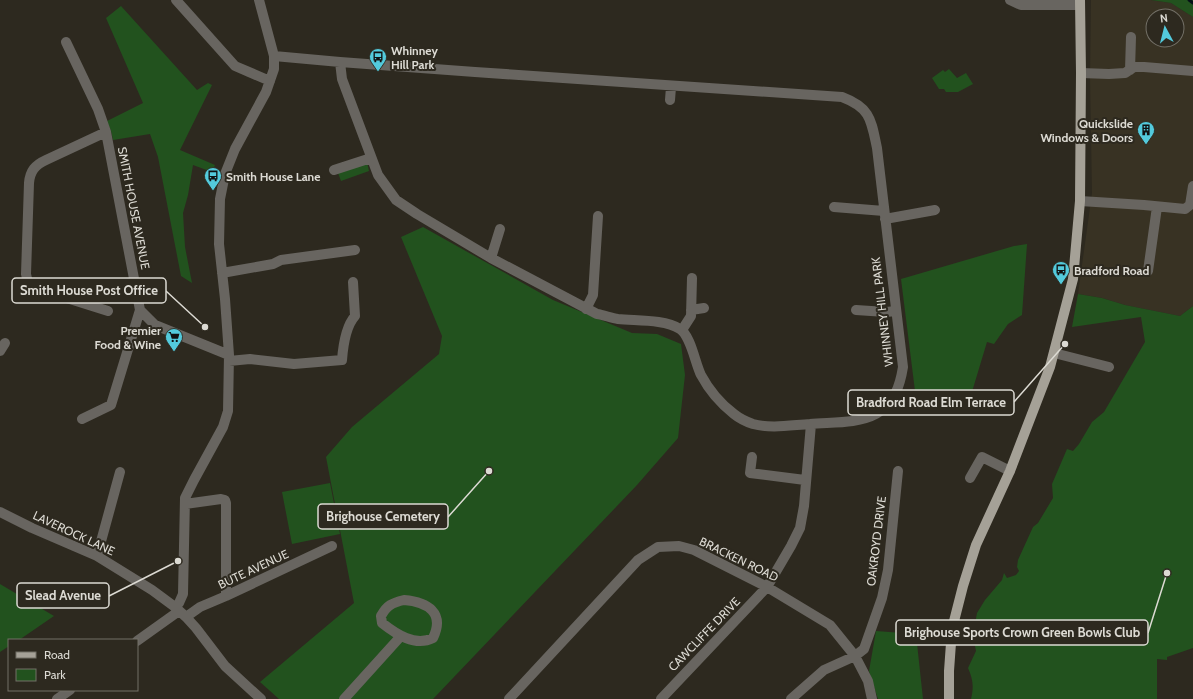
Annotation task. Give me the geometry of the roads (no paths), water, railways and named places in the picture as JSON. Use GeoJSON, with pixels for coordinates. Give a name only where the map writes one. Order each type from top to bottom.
{"type":"FeatureCollection","features":[{"type":"Feature","properties":{"kind":"main road"},"geometry":{"type":"LineString","coordinates":[[949,699],[952,629],[963,586],[976,545],[1010,471],[1050,367],[1073,279],[1080,202],[1080,2]]}},
{"type":"Feature","properties":{"kind":"street"},"geometry":{"type":"LineString","coordinates":[[176,0],[235,66],[270,81]]}},
{"type":"Feature","properties":{"kind":"street"},"geometry":{"type":"LineString","coordinates":[[180,612],[179,603],[183,594],[185,498],[223,427],[228,411],[229,358],[219,244],[220,199],[225,174],[235,149],[266,92],[274,68],[274,56],[259,0]]}},
{"type":"Feature","properties":{"kind":"street"},"geometry":{"type":"LineString","coordinates":[[1010,0],[1021,5],[1038,6],[1060,2],[1080,2]]}},
{"type":"Feature","properties":{"kind":"street"},"geometry":{"type":"LineString","coordinates":[[1021,0],[1038,6]]}},
{"type":"Feature","properties":{"kind":"street"},"geometry":{"type":"LineString","coordinates":[[1130,70],[1131,37]]}},
{"type":"Feature","properties":{"kind":"street","name":"SMITH HOUSE AVENUE"},"geometry":{"type":"LineString","coordinates":[[66,42],[98,109],[106,132],[140,310]]}},
{"type":"Feature","properties":{"kind":"street","name":"WHINNEY HILL PARK"},"geometry":{"type":"LineString","coordinates":[[274,56],[671,86],[842,97],[852,101],[868,114],[872,123],[877,148],[903,367],[901,382],[896,394],[881,410],[863,419],[770,426],[752,424],[735,415],[720,402],[710,390],[701,375],[689,340],[682,330]]}},
{"type":"Feature","properties":{"kind":"street"},"geometry":{"type":"LineString","coordinates":[[340,62],[342,79],[378,175],[396,200],[417,214],[491,258],[597,314],[616,318],[671,324],[682,330],[691,316],[692,278]]}},
{"type":"Feature","properties":{"kind":"street"},"geometry":{"type":"LineString","coordinates":[[1081,73],[1109,74],[1125,72],[1134,67],[1193,72]]}},
{"type":"Feature","properties":{"kind":"street"},"geometry":{"type":"LineString","coordinates":[[670,100],[671,86]]}},
{"type":"Feature","properties":{"kind":"street"},"geometry":{"type":"LineString","coordinates":[[106,132],[39,163],[33,169],[30,175],[29,183],[26,279],[35,288],[108,311]]}},
{"type":"Feature","properties":{"kind":"street"},"geometry":{"type":"LineString","coordinates":[[334,170],[371,158]]}},
{"type":"Feature","properties":{"kind":"street"},"geometry":{"type":"LineString","coordinates":[[1080,202],[1185,209],[1190,205],[1193,186]]}},
{"type":"Feature","properties":{"kind":"street"},"geometry":{"type":"LineString","coordinates":[[834,207],[884,215],[935,210]]}},
{"type":"Feature","properties":{"kind":"street"},"geometry":{"type":"LineString","coordinates":[[1148,271],[1157,207]]}},
{"type":"Feature","properties":{"kind":"street"},"geometry":{"type":"LineString","coordinates":[[586,308],[593,295],[598,216]]}},
{"type":"Feature","properties":{"kind":"street"},"geometry":{"type":"LineString","coordinates":[[491,258],[500,229]]}},
{"type":"Feature","properties":{"kind":"street"},"geometry":{"type":"LineString","coordinates":[[222,273],[272,264],[281,260],[355,250]]}},
{"type":"Feature","properties":{"kind":"street"},"geometry":{"type":"LineString","coordinates":[[82,419],[111,406],[140,310],[155,325],[229,358],[294,364],[342,360],[343,345],[352,320],[355,316],[353,282]]}},
{"type":"Feature","properties":{"kind":"street"},"geometry":{"type":"LineString","coordinates":[[691,310],[704,308]]}},
{"type":"Feature","properties":{"kind":"street"},"geometry":{"type":"LineString","coordinates":[[856,310],[886,312],[896,311]]}},
{"type":"Feature","properties":{"kind":"street"},"geometry":{"type":"LineString","coordinates":[[1054,353],[1109,367]]}},
{"type":"Feature","properties":{"kind":"street","name":"CAWCLIFFE DRIVE"},"geometry":{"type":"LineString","coordinates":[[660,699],[767,587],[800,528],[804,506],[810,424]]}},
{"type":"Feature","properties":{"kind":"street"},"geometry":{"type":"LineString","coordinates":[[752,457],[750,474],[806,480]]}},
{"type":"Feature","properties":{"kind":"street"},"geometry":{"type":"LineString","coordinates":[[970,478],[982,457],[1010,471]]}},
{"type":"Feature","properties":{"kind":"street","name":"OAKROYD DRIVE"},"geometry":{"type":"LineString","coordinates":[[855,656],[864,649],[882,598],[888,570],[898,471]]}},
{"type":"Feature","properties":{"kind":"street"},"geometry":{"type":"LineString","coordinates":[[97,556],[120,472]]}},
{"type":"Feature","properties":{"kind":"street"},"geometry":{"type":"LineString","coordinates":[[185,504],[221,499],[226,503],[226,596]]}},
{"type":"Feature","properties":{"kind":"street","name":"LAVEROCK LANE"},"geometry":{"type":"LineString","coordinates":[[0,512],[32,528],[97,556],[152,590],[180,612],[196,628],[225,666],[261,699]]}},
{"type":"Feature","properties":{"kind":"street","name":"BUTE AVENUE"},"geometry":{"type":"LineString","coordinates":[[138,640],[180,612],[200,607],[226,596],[332,546]]}},
{"type":"Feature","properties":{"kind":"street","name":"BRACKEN ROAD"},"geometry":{"type":"LineString","coordinates":[[509,699],[638,560],[658,547],[679,546],[694,550],[767,587],[830,625],[855,656],[868,680],[872,699]]}},
{"type":"Feature","properties":{"kind":"street"},"geometry":{"type":"LineString","coordinates":[[404,600],[411,600],[429,606],[436,615],[438,628],[433,638],[425,642],[401,636],[382,623],[381,616],[386,608],[394,602],[404,600]]}},
{"type":"Feature","properties":{"kind":"street"},"geometry":{"type":"LineString","coordinates":[[344,699],[401,636]]}},
{"type":"Feature","properties":{"kind":"street"},"geometry":{"type":"LineString","coordinates":[[791,699],[824,670],[855,656]]}},
{"type":"Feature","properties":{"kind":"street"},"geometry":{"type":"LineString","coordinates":[[57,699],[69,691]]}},
{"type":"Feature","properties":{"kind":"waterway"},"geometry":{"type":"LineString","coordinates":[[1189,0],[1193,3]]}},
{"type":"Feature","properties":{"kind":"place","name":"Whinney Hill Park"},"geometry":{"type":"Point","coordinates":[378,72]}},
{"type":"Feature","properties":{"kind":"place","name":"Quickslide Windows & Doors"},"geometry":{"type":"Point","coordinates":[1146,145]}},
{"type":"Feature","properties":{"kind":"place","name":"Smith House Lane"},"geometry":{"type":"Point","coordinates":[213,191]}},
{"type":"Feature","properties":{"kind":"place","name":"Bradford Road"},"geometry":{"type":"Point","coordinates":[1061,285]}},
{"type":"Feature","properties":{"kind":"place","name":"Smith House Post Office"},"geometry":{"type":"Point","coordinates":[205,327]}},
{"type":"Feature","properties":{"kind":"place","name":"Bradford Road Elm Terrace"},"geometry":{"type":"Point","coordinates":[1065,344]}},
{"type":"Feature","properties":{"kind":"place","name":"Premier Food & Wine"},"geometry":{"type":"Point","coordinates":[174,352]}},
{"type":"Feature","properties":{"kind":"place","name":"Brighouse Cemetery"},"geometry":{"type":"Point","coordinates":[489,471]}},
{"type":"Feature","properties":{"kind":"place","name":"Slead Avenue"},"geometry":{"type":"Point","coordinates":[178,561]}},
{"type":"Feature","properties":{"kind":"place","name":"Brighouse Sports Crown Green Bowls Club"},"geometry":{"type":"Point","coordinates":[1167,573]}}]}
